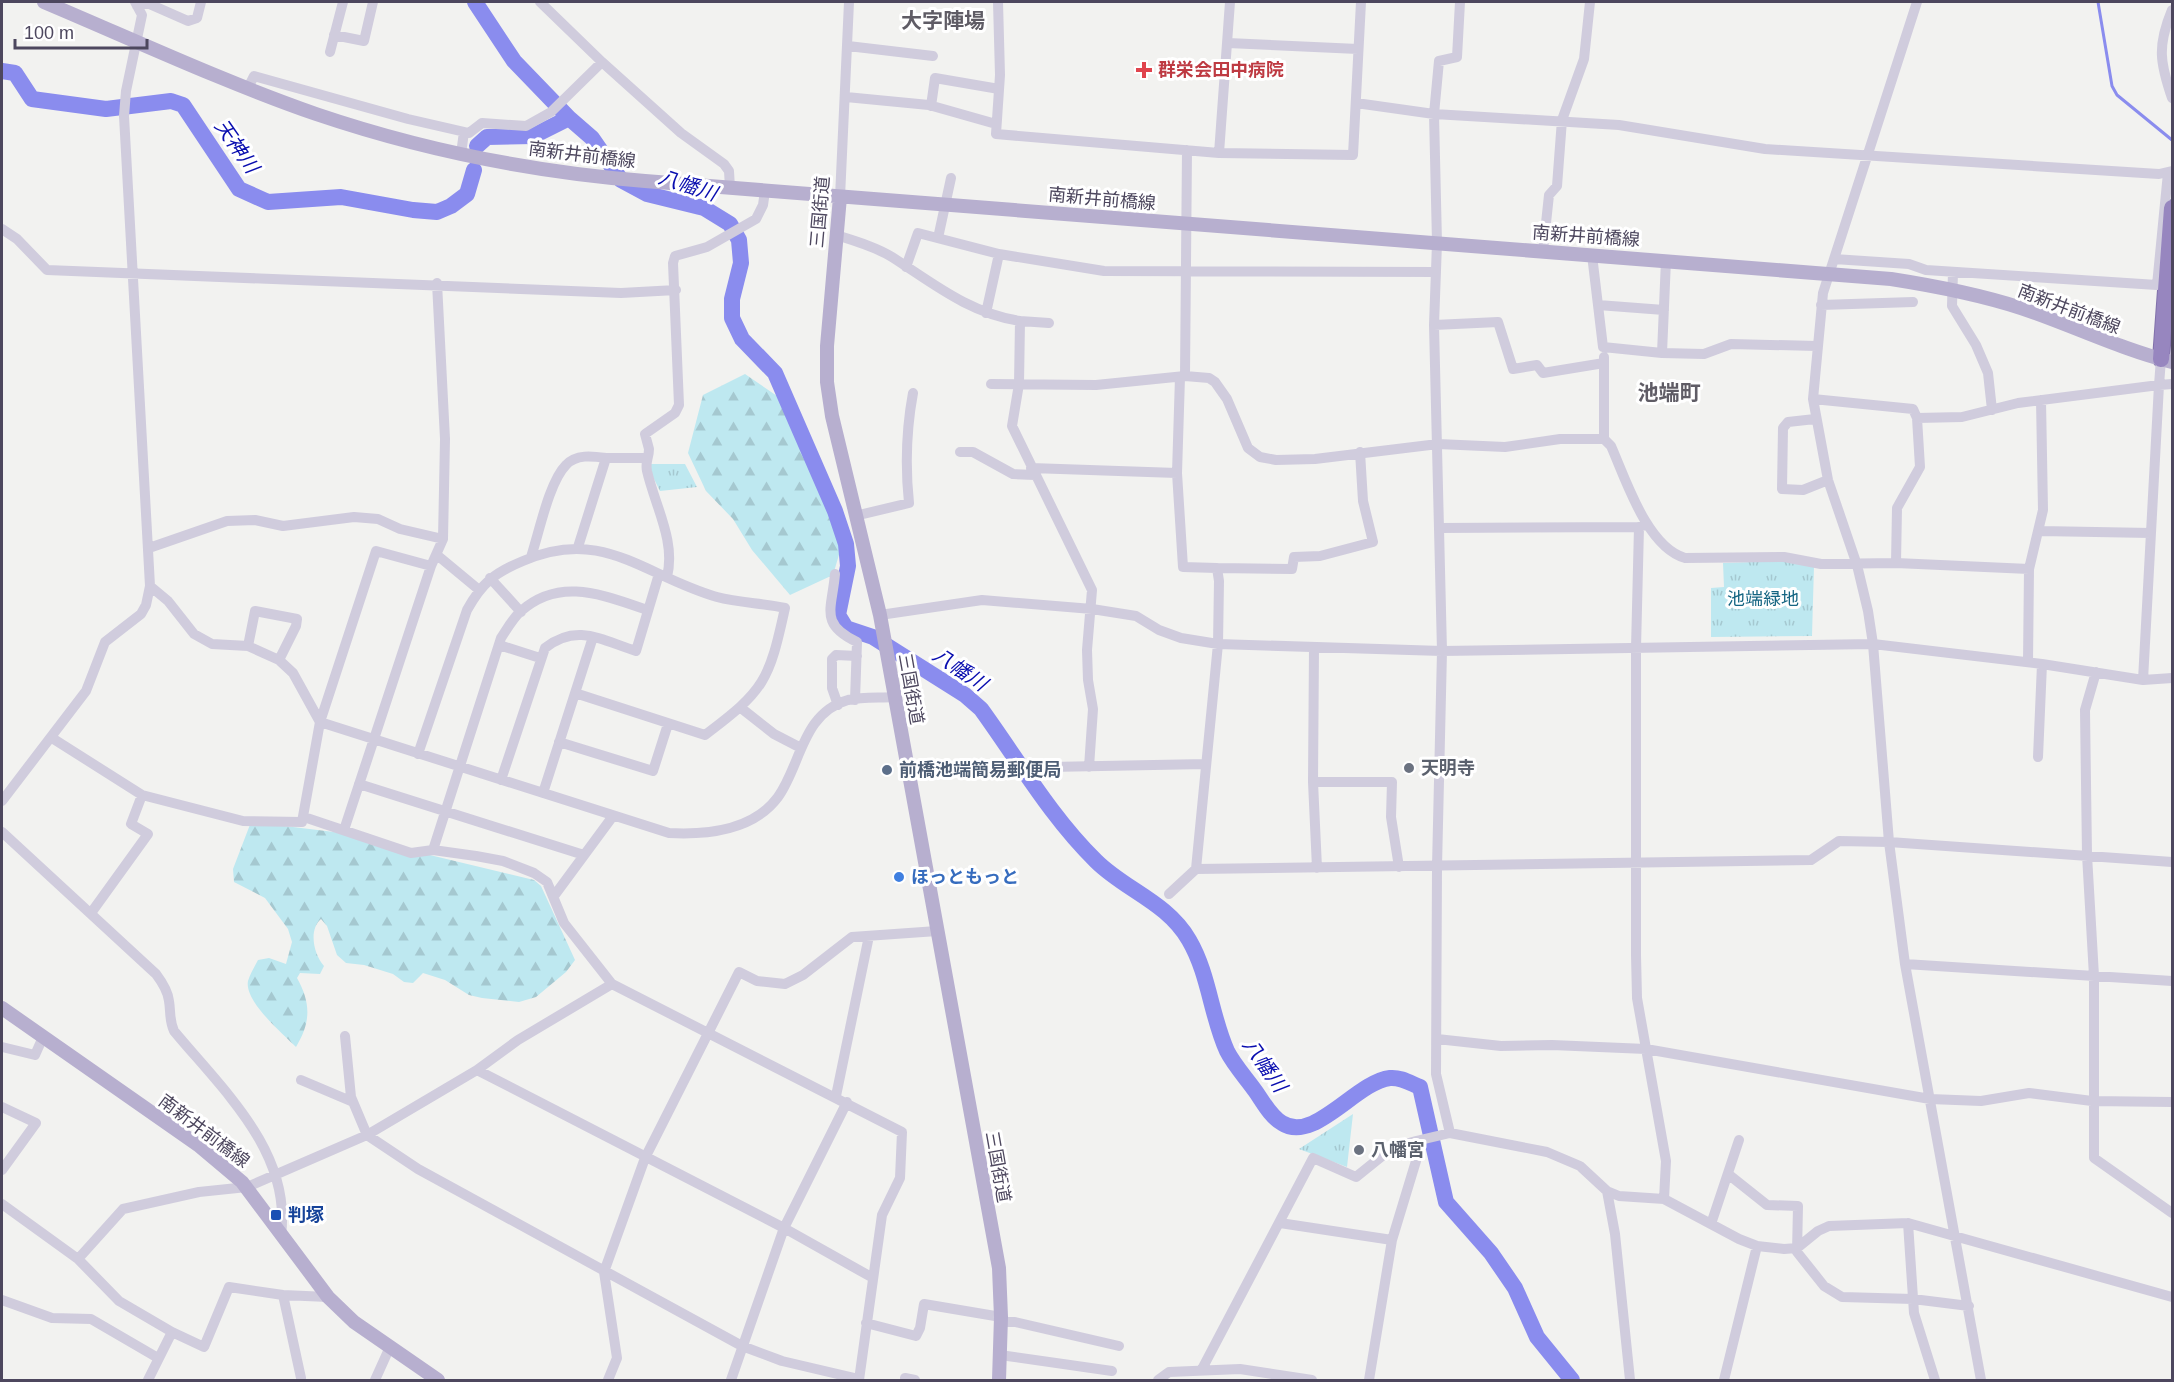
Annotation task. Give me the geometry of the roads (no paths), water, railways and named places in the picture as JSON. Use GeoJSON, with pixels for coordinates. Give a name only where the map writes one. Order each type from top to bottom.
{"type":"FeatureCollection","features":[{"type":"Feature","properties":{"kind":"highway"},"geometry":{"type":"LineString","coordinates":[[2166,361],[2172,208]]}},
{"type":"Feature","properties":{"kind":"main road","name":"南新井前橋線"},"geometry":{"type":"LineString","coordinates":[[44,2],[248,88],[317,114],[402,140],[461,154],[595,177],[1592,255],[1666,260],[1832,265],[1953,289],[2023,309],[2114,345],[2166,361]]}},
{"type":"Feature","properties":{"kind":"main road","name":"三国街道"},"geometry":{"type":"LineString","coordinates":[[840,197],[827,346],[827,382],[832,416],[880,615],[999,1268],[1001,1319],[999,1380]]}},
{"type":"Feature","properties":{"kind":"main road","name":"南新井前橋線"},"geometry":{"type":"LineString","coordinates":[[2,1008],[198,1145],[247,1187],[328,1297],[354,1322],[438,1380]]}},
{"type":"Feature","properties":{"kind":"street"},"geometry":{"type":"LineString","coordinates":[[2,801],[86,691],[105,642],[141,614],[146,605],[150,586],[149,548],[124,116],[126,91],[142,15],[136,4],[147,3],[188,21],[197,18],[201,2]]}},
{"type":"Feature","properties":{"kind":"street"},"geometry":{"type":"LineString","coordinates":[[330,52],[343,2]]}},
{"type":"Feature","properties":{"kind":"street"},"geometry":{"type":"LineString","coordinates":[[334,35],[364,41],[373,2]]}},
{"type":"Feature","properties":{"kind":"street"},"geometry":{"type":"LineString","coordinates":[[540,2],[602,63],[681,133],[724,164],[729,171],[730,188]]}},
{"type":"Feature","properties":{"kind":"street","name":"三国街道"},"geometry":{"type":"LineString","coordinates":[[840,197],[849,2]]}},
{"type":"Feature","properties":{"kind":"street"},"geometry":{"type":"LineString","coordinates":[[998,2],[999,89],[996,134],[1220,153],[1353,155],[1361,2]]}},
{"type":"Feature","properties":{"kind":"street"},"geometry":{"type":"LineString","coordinates":[[1220,153],[1230,2]]}},
{"type":"Feature","properties":{"kind":"street"},"geometry":{"type":"LineString","coordinates":[[1450,1133],[1436,1074],[1437,867],[1442,651],[1434,326],[1437,243],[1434,114],[1439,62],[1457,57],[1460,2]]}},
{"type":"Feature","properties":{"kind":"street"},"geometry":{"type":"LineString","coordinates":[[1543,251],[1549,195],[1557,186],[1562,120],[1584,59],[1590,2]]}},
{"type":"Feature","properties":{"kind":"street"},"geometry":{"type":"LineString","coordinates":[[1917,2],[1866,157],[1821,306],[1813,399],[1828,480],[1857,565],[1874,644],[1889,842],[1905,964],[1981,1380]]}},
{"type":"Feature","properties":{"kind":"street"},"geometry":{"type":"LineString","coordinates":[[2172,10],[2162,38],[2161,63],[2172,98]]}},
{"type":"Feature","properties":{"kind":"street"},"geometry":{"type":"LineString","coordinates":[[1228,43],[1358,49]]}},
{"type":"Feature","properties":{"kind":"street"},"geometry":{"type":"LineString","coordinates":[[848,46],[933,56]]}},
{"type":"Feature","properties":{"kind":"street"},"geometry":{"type":"LineString","coordinates":[[248,88],[254,76],[408,119],[469,133],[482,123],[526,126],[551,112],[602,63]]}},
{"type":"Feature","properties":{"kind":"street"},"geometry":{"type":"LineString","coordinates":[[931,105],[935,78],[999,89]]}},
{"type":"Feature","properties":{"kind":"street"},"geometry":{"type":"LineString","coordinates":[[846,97],[931,105],[996,124]]}},
{"type":"Feature","properties":{"kind":"street"},"geometry":{"type":"LineString","coordinates":[[1356,103],[1434,114],[1619,125],[1765,149],[1866,157],[2170,172],[2157,285],[1926,270],[1909,264],[1832,265]]}},
{"type":"Feature","properties":{"kind":"street"},"geometry":{"type":"LineString","coordinates":[[402,140],[408,119]]}},
{"type":"Feature","properties":{"kind":"street"},"geometry":{"type":"LineString","coordinates":[[461,154],[464,132]]}},
{"type":"Feature","properties":{"kind":"street"},"geometry":{"type":"LineString","coordinates":[[1187,150],[1187,272],[1177,473],[1183,567],[1292,569],[1294,557],[1320,556],[1373,542],[1363,501],[1360,452]]}},
{"type":"Feature","properties":{"kind":"street"},"geometry":{"type":"LineString","coordinates":[[938,238],[951,178]]}},
{"type":"Feature","properties":{"kind":"street"},"geometry":{"type":"LineString","coordinates":[[501,780],[545,648],[559,637],[575,633],[636,651],[648,610],[670,564],[663,517],[645,458],[649,449],[645,434],[675,413],[679,405],[676,290],[673,263],[675,256],[707,247],[756,219],[763,205],[765,191]]}},
{"type":"Feature","properties":{"kind":"street"},"geometry":{"type":"LineString","coordinates":[[2,229],[17,239],[47,270],[621,293],[676,290]]}},
{"type":"Feature","properties":{"kind":"street"},"geometry":{"type":"LineString","coordinates":[[906,267],[918,233],[999,254],[1104,271],[1436,272]]}},
{"type":"Feature","properties":{"kind":"street"},"geometry":{"type":"LineString","coordinates":[[837,235],[872,247],[950,297],[986,313],[1020,321],[1049,323]]}},
{"type":"Feature","properties":{"kind":"street"},"geometry":{"type":"LineString","coordinates":[[986,313],[999,254]]}},
{"type":"Feature","properties":{"kind":"street"},"geometry":{"type":"LineString","coordinates":[[1592,255],[1603,347],[1604,439]]}},
{"type":"Feature","properties":{"kind":"street"},"geometry":{"type":"LineString","coordinates":[[1662,353],[1666,260]]}},
{"type":"Feature","properties":{"kind":"street"},"geometry":{"type":"LineString","coordinates":[[1953,272],[1952,306],[1976,345],[1988,374],[1992,410]]}},
{"type":"Feature","properties":{"kind":"street"},"geometry":{"type":"LineString","coordinates":[[344,830],[430,566],[443,539],[445,439],[437,284]]}},
{"type":"Feature","properties":{"kind":"street"},"geometry":{"type":"LineString","coordinates":[[1821,306],[1913,302]]}},
{"type":"Feature","properties":{"kind":"street"},"geometry":{"type":"LineString","coordinates":[[1598,306],[1664,310]]}},
{"type":"Feature","properties":{"kind":"street"},"geometry":{"type":"LineString","coordinates":[[1020,321],[1019,384],[1012,426],[1092,590],[1088,680],[1093,709],[1089,767]]}},
{"type":"Feature","properties":{"kind":"street"},"geometry":{"type":"LineString","coordinates":[[1434,326],[1498,322],[1513,369],[1537,365],[1543,373],[1604,363]]}},
{"type":"Feature","properties":{"kind":"street"},"geometry":{"type":"LineString","coordinates":[[1603,347],[1662,353],[1704,354],[1731,344],[1817,346]]}},
{"type":"Feature","properties":{"kind":"street"},"geometry":{"type":"LineString","coordinates":[[2143,680],[2159,385],[2166,361]]}},
{"type":"Feature","properties":{"kind":"street"},"geometry":{"type":"LineString","coordinates":[[991,384],[1096,385],[1183,376],[1209,378],[1215,382],[1227,399],[1248,448],[1260,457],[1291,461],[1438,444],[1505,447],[1560,438],[1604,439],[1611,446],[1643,525],[1672,554],[1685,558],[1784,557],[1821,564],[1896,563],[2029,569]]}},
{"type":"Feature","properties":{"kind":"street"},"geometry":{"type":"LineString","coordinates":[[1917,418],[1962,417],[2041,400],[2172,384]]}},
{"type":"Feature","properties":{"kind":"street"},"geometry":{"type":"LineString","coordinates":[[855,516],[909,503],[905,472],[906,428],[913,393]]}},
{"type":"Feature","properties":{"kind":"street"},"geometry":{"type":"LineString","coordinates":[[1813,399],[1912,409],[1917,418],[1920,466],[1897,508],[1896,563]]}},
{"type":"Feature","properties":{"kind":"street"},"geometry":{"type":"LineString","coordinates":[[2028,662],[2029,569],[2040,531],[2043,510],[2041,400]]}},
{"type":"Feature","properties":{"kind":"street"},"geometry":{"type":"LineString","coordinates":[[1815,419],[1788,423],[1783,428],[1782,489],[1803,490],[1828,480]]}},
{"type":"Feature","properties":{"kind":"street"},"geometry":{"type":"LineString","coordinates":[[960,452],[973,452],[1013,474],[1033,471],[1177,473]]}},
{"type":"Feature","properties":{"kind":"street"},"geometry":{"type":"LineString","coordinates":[[531,557],[557,478],[567,463],[587,455],[606,458],[645,458]]}},
{"type":"Feature","properties":{"kind":"street"},"geometry":{"type":"LineString","coordinates":[[578,547],[606,458]]}},
{"type":"Feature","properties":{"kind":"street"},"geometry":{"type":"LineString","coordinates":[[149,548],[227,520],[255,520],[284,526],[354,517],[378,519],[400,529],[443,539]]}},
{"type":"Feature","properties":{"kind":"street"},"geometry":{"type":"LineString","coordinates":[[1440,528],[1643,525]]}},
{"type":"Feature","properties":{"kind":"street"},"geometry":{"type":"LineString","coordinates":[[1643,525],[1636,648],[1637,998],[1666,1161],[1664,1199]]}},
{"type":"Feature","properties":{"kind":"street"},"geometry":{"type":"LineString","coordinates":[[2040,531],[2151,533]]}},
{"type":"Feature","properties":{"kind":"street"},"geometry":{"type":"LineString","coordinates":[[418,754],[467,610],[478,589],[490,578],[545,551],[578,547],[610,553],[718,597],[785,608],[771,667],[763,683],[741,708],[705,735],[575,693]]}},
{"type":"Feature","properties":{"kind":"street"},"geometry":{"type":"LineString","coordinates":[[52,738],[142,795],[243,820],[302,822],[320,722],[375,551],[430,566]]}},
{"type":"Feature","properties":{"kind":"street"},"geometry":{"type":"LineString","coordinates":[[437,555],[478,589]]}},
{"type":"Feature","properties":{"kind":"street"},"geometry":{"type":"LineString","coordinates":[[1169,894],[1196,869],[1218,644],[1220,581],[1217,568]]}},
{"type":"Feature","properties":{"kind":"street"},"geometry":{"type":"LineString","coordinates":[[835,574],[829,617],[836,630],[857,642],[855,700]]}},
{"type":"Feature","properties":{"kind":"street"},"geometry":{"type":"LineString","coordinates":[[490,578],[521,612]]}},
{"type":"Feature","properties":{"kind":"street"},"geometry":{"type":"LineString","coordinates":[[150,586],[168,601],[194,634],[212,644],[248,646],[279,660],[293,673],[320,722],[669,833],[714,832],[734,827],[765,812],[777,798],[812,725],[838,705],[855,700],[894,698]]}},
{"type":"Feature","properties":{"kind":"street"},"geometry":{"type":"LineString","coordinates":[[433,850],[499,645],[521,612],[566,590],[588,591],[648,610]]}},
{"type":"Feature","properties":{"kind":"street"},"geometry":{"type":"LineString","coordinates":[[880,615],[982,600],[1092,609],[1136,616],[1159,630],[1181,638],[1218,644],[1442,651],[1874,644],[2028,662],[2143,680],[2172,678]]}},
{"type":"Feature","properties":{"kind":"street"},"geometry":{"type":"LineString","coordinates":[[248,646],[255,611],[297,618],[296,626],[279,660]]}},
{"type":"Feature","properties":{"kind":"street"},"geometry":{"type":"LineString","coordinates":[[543,793],[593,637]]}},
{"type":"Feature","properties":{"kind":"street"},"geometry":{"type":"LineString","coordinates":[[499,645],[540,658]]}},
{"type":"Feature","properties":{"kind":"street"},"geometry":{"type":"LineString","coordinates":[[1314,648],[1313,782],[1317,868]]}},
{"type":"Feature","properties":{"kind":"street"},"geometry":{"type":"LineString","coordinates":[[838,705],[832,688],[832,659],[836,655],[857,656]]}},
{"type":"Feature","properties":{"kind":"street"},"geometry":{"type":"LineString","coordinates":[[2038,757],[2042,664]]}},
{"type":"Feature","properties":{"kind":"street"},"geometry":{"type":"LineString","coordinates":[[2096,672],[2085,710],[2087,855],[2094,976],[2092,1101],[2094,1158],[2172,1213]]}},
{"type":"Feature","properties":{"kind":"street"},"geometry":{"type":"LineString","coordinates":[[741,708],[774,734],[801,748]]}},
{"type":"Feature","properties":{"kind":"street"},"geometry":{"type":"LineString","coordinates":[[559,742],[653,771],[668,724]]}},
{"type":"Feature","properties":{"kind":"street"},"geometry":{"type":"LineString","coordinates":[[1049,767],[1206,764]]}},
{"type":"Feature","properties":{"kind":"street"},"geometry":{"type":"LineString","coordinates":[[1313,782],[1392,782],[1391,817],[1399,867]]}},
{"type":"Feature","properties":{"kind":"street"},"geometry":{"type":"LineString","coordinates":[[359,784],[584,855]]}},
{"type":"Feature","properties":{"kind":"street"},"geometry":{"type":"LineString","coordinates":[[90,913],[148,834],[130,824],[142,795]]}},
{"type":"Feature","properties":{"kind":"street"},"geometry":{"type":"LineString","coordinates":[[554,896],[613,816]]}},
{"type":"Feature","properties":{"kind":"street"},"geometry":{"type":"LineString","coordinates":[[304,817],[411,853],[433,850],[503,861],[523,869],[547,882],[564,923],[612,984],[836,1096],[902,1132],[900,1178],[882,1215],[859,1380],[782,1361],[742,1346],[418,1169],[367,1135],[353,1102],[345,1036]]}},
{"type":"Feature","properties":{"kind":"street"},"geometry":{"type":"LineString","coordinates":[[2,832],[156,974],[165,986],[169,1001],[169,1019],[174,1031],[257,1132],[275,1172],[283,1218],[281,1234]]}},
{"type":"Feature","properties":{"kind":"street"},"geometry":{"type":"LineString","coordinates":[[1196,869],[1811,860],[1839,841],[1889,842],[2172,862]]}},
{"type":"Feature","properties":{"kind":"street"},"geometry":{"type":"LineString","coordinates":[[608,1380],[617,1358],[604,1272],[645,1158],[711,1033],[739,972],[757,981],[785,984],[804,975],[852,937],[937,931]]}},
{"type":"Feature","properties":{"kind":"street"},"geometry":{"type":"LineString","coordinates":[[836,1096],[869,936]]}},
{"type":"Feature","properties":{"kind":"street"},"geometry":{"type":"LineString","coordinates":[[1905,964],[2172,981]]}},
{"type":"Feature","properties":{"kind":"street"},"geometry":{"type":"LineString","coordinates":[[78,1259],[123,1209],[199,1192],[247,1187],[275,1172],[367,1135],[477,1070],[518,1040],[612,984]]}},
{"type":"Feature","properties":{"kind":"street"},"geometry":{"type":"LineString","coordinates":[[2,1047],[35,1055],[43,1037]]}},
{"type":"Feature","properties":{"kind":"street"},"geometry":{"type":"LineString","coordinates":[[1437,1039],[1501,1047],[1552,1045],[1646,1049],[1930,1099],[1981,1101],[2029,1093],[2092,1101],[2172,1102]]}},
{"type":"Feature","properties":{"kind":"street"},"geometry":{"type":"LineString","coordinates":[[477,1070],[784,1228],[873,1278]]}},
{"type":"Feature","properties":{"kind":"street"},"geometry":{"type":"LineString","coordinates":[[301,1080],[353,1102]]}},
{"type":"Feature","properties":{"kind":"street"},"geometry":{"type":"LineString","coordinates":[[731,1380],[784,1228],[847,1102]]}},
{"type":"Feature","properties":{"kind":"street"},"geometry":{"type":"LineString","coordinates":[[2,1107],[36,1123],[2,1170]]}},
{"type":"Feature","properties":{"kind":"street"},"geometry":{"type":"LineString","coordinates":[[1202,1369],[1313,1158],[1356,1177],[1392,1148],[1420,1140],[1439,1138],[1450,1133],[1547,1152],[1580,1166],[1607,1191],[1619,1196],[1664,1199],[1757,1246],[1797,1248],[1828,1226],[1908,1223],[2172,1297]]}},
{"type":"Feature","properties":{"kind":"street"},"geometry":{"type":"LineString","coordinates":[[1369,1380],[1392,1240],[1416,1161],[1420,1140]]}},
{"type":"Feature","properties":{"kind":"street"},"geometry":{"type":"LineString","coordinates":[[1711,1224],[1739,1140]]}},
{"type":"Feature","properties":{"kind":"street"},"geometry":{"type":"LineString","coordinates":[[1728,1174],[1767,1205],[1798,1206],[1797,1252],[1824,1286],[1842,1297],[1914,1299],[1969,1306]]}},
{"type":"Feature","properties":{"kind":"street"},"geometry":{"type":"LineString","coordinates":[[1607,1191],[1616,1245],[1630,1380]]}},
{"type":"Feature","properties":{"kind":"street"},"geometry":{"type":"LineString","coordinates":[[2,1204],[78,1259],[119,1301],[172,1332],[204,1347],[230,1287],[283,1295],[328,1297]]}},
{"type":"Feature","properties":{"kind":"street"},"geometry":{"type":"LineString","coordinates":[[1280,1223],[1392,1240]]}},
{"type":"Feature","properties":{"kind":"street"},"geometry":{"type":"LineString","coordinates":[[1908,1223],[1918,1333],[1935,1380]]}},
{"type":"Feature","properties":{"kind":"street"},"geometry":{"type":"LineString","coordinates":[[1724,1380],[1757,1246]]}},
{"type":"Feature","properties":{"kind":"street"},"geometry":{"type":"LineString","coordinates":[[283,1295],[301,1378]]}},
{"type":"Feature","properties":{"kind":"street"},"geometry":{"type":"LineString","coordinates":[[2,1300],[52,1318],[91,1319],[158,1358]]}},
{"type":"Feature","properties":{"kind":"street"},"geometry":{"type":"LineString","coordinates":[[866,1323],[916,1336],[921,1328],[924,1304],[1119,1346]]}},
{"type":"Feature","properties":{"kind":"street"},"geometry":{"type":"LineString","coordinates":[[148,1380],[172,1332]]}},
{"type":"Feature","properties":{"kind":"street"},"geometry":{"type":"LineString","coordinates":[[375,1380],[389,1348]]}},
{"type":"Feature","properties":{"kind":"street"},"geometry":{"type":"LineString","coordinates":[[1000,1355],[1112,1371]]}},
{"type":"Feature","properties":{"kind":"street"},"geometry":{"type":"LineString","coordinates":[[1158,1380],[1169,1372],[1202,1369],[1240,1369],[1282,1378],[1312,1380]]}},
{"type":"Feature","properties":{"kind":"waterway","name":"八幡川"},"geometry":{"type":"LineString","coordinates":[[475,2],[514,61],[569,118],[592,138],[621,180],[647,194],[704,208],[730,224],[739,240],[741,263],[732,299],[732,318],[742,339],[775,373],[835,511],[846,544],[848,566],[838,615],[846,628],[873,637],[965,695],[981,709],[1050,807],[1080,844],[1107,871],[1158,906],[1180,927],[1196,953],[1227,1051],[1274,1117],[1294,1127],[1308,1125],[1321,1119],[1363,1090],[1390,1078],[1402,1079],[1420,1087],[1446,1202],[1491,1253],[1515,1288],[1537,1337],[1572,1380]]}},
{"type":"Feature","properties":{"kind":"waterway"},"geometry":{"type":"LineString","coordinates":[[2098,2],[2112,86],[2117,95],[2172,140]]}},
{"type":"Feature","properties":{"kind":"waterway","name":"天神川"},"geometry":{"type":"LineString","coordinates":[[2,71],[15,73],[32,99],[106,109],[171,101],[183,105],[239,189],[268,202],[341,197],[437,212],[451,206],[467,194],[474,170]]}},
{"type":"Feature","properties":{"kind":"waterway","name":"天神川"},"geometry":{"type":"LineString","coordinates":[[477,146],[487,137],[533,136],[569,118]]}},
{"type":"Feature","properties":{"kind":"place","name":"群栄会田中病院"},"geometry":{"type":"Point","coordinates":[1144,70]}},
{"type":"Feature","properties":{"kind":"place","name":"天明寺"},"geometry":{"type":"Point","coordinates":[1409,768]}},
{"type":"Feature","properties":{"kind":"place","name":"前橋池端簡易郵便局"},"geometry":{"type":"Point","coordinates":[887,770]}},
{"type":"Feature","properties":{"kind":"place","name":"ほっともっと"},"geometry":{"type":"Point","coordinates":[899,877]}},
{"type":"Feature","properties":{"kind":"place","name":"八幡宮"},"geometry":{"type":"Point","coordinates":[1359,1150]}},
{"type":"Feature","properties":{"kind":"place","name":"判塚"},"geometry":{"type":"Point","coordinates":[276,1215]}},
{"type":"Feature","properties":{"kind":"district","name":"大字陣場"},"geometry":{"type":"Point","coordinates":[943,20]}},
{"type":"Feature","properties":{"kind":"district","name":"池端町"},"geometry":{"type":"Point","coordinates":[1669,392]}},
{"type":"Feature","properties":{"kind":"park label","name":"池端緑地"},"geometry":{"type":"Point","coordinates":[1763,599]}}]}
